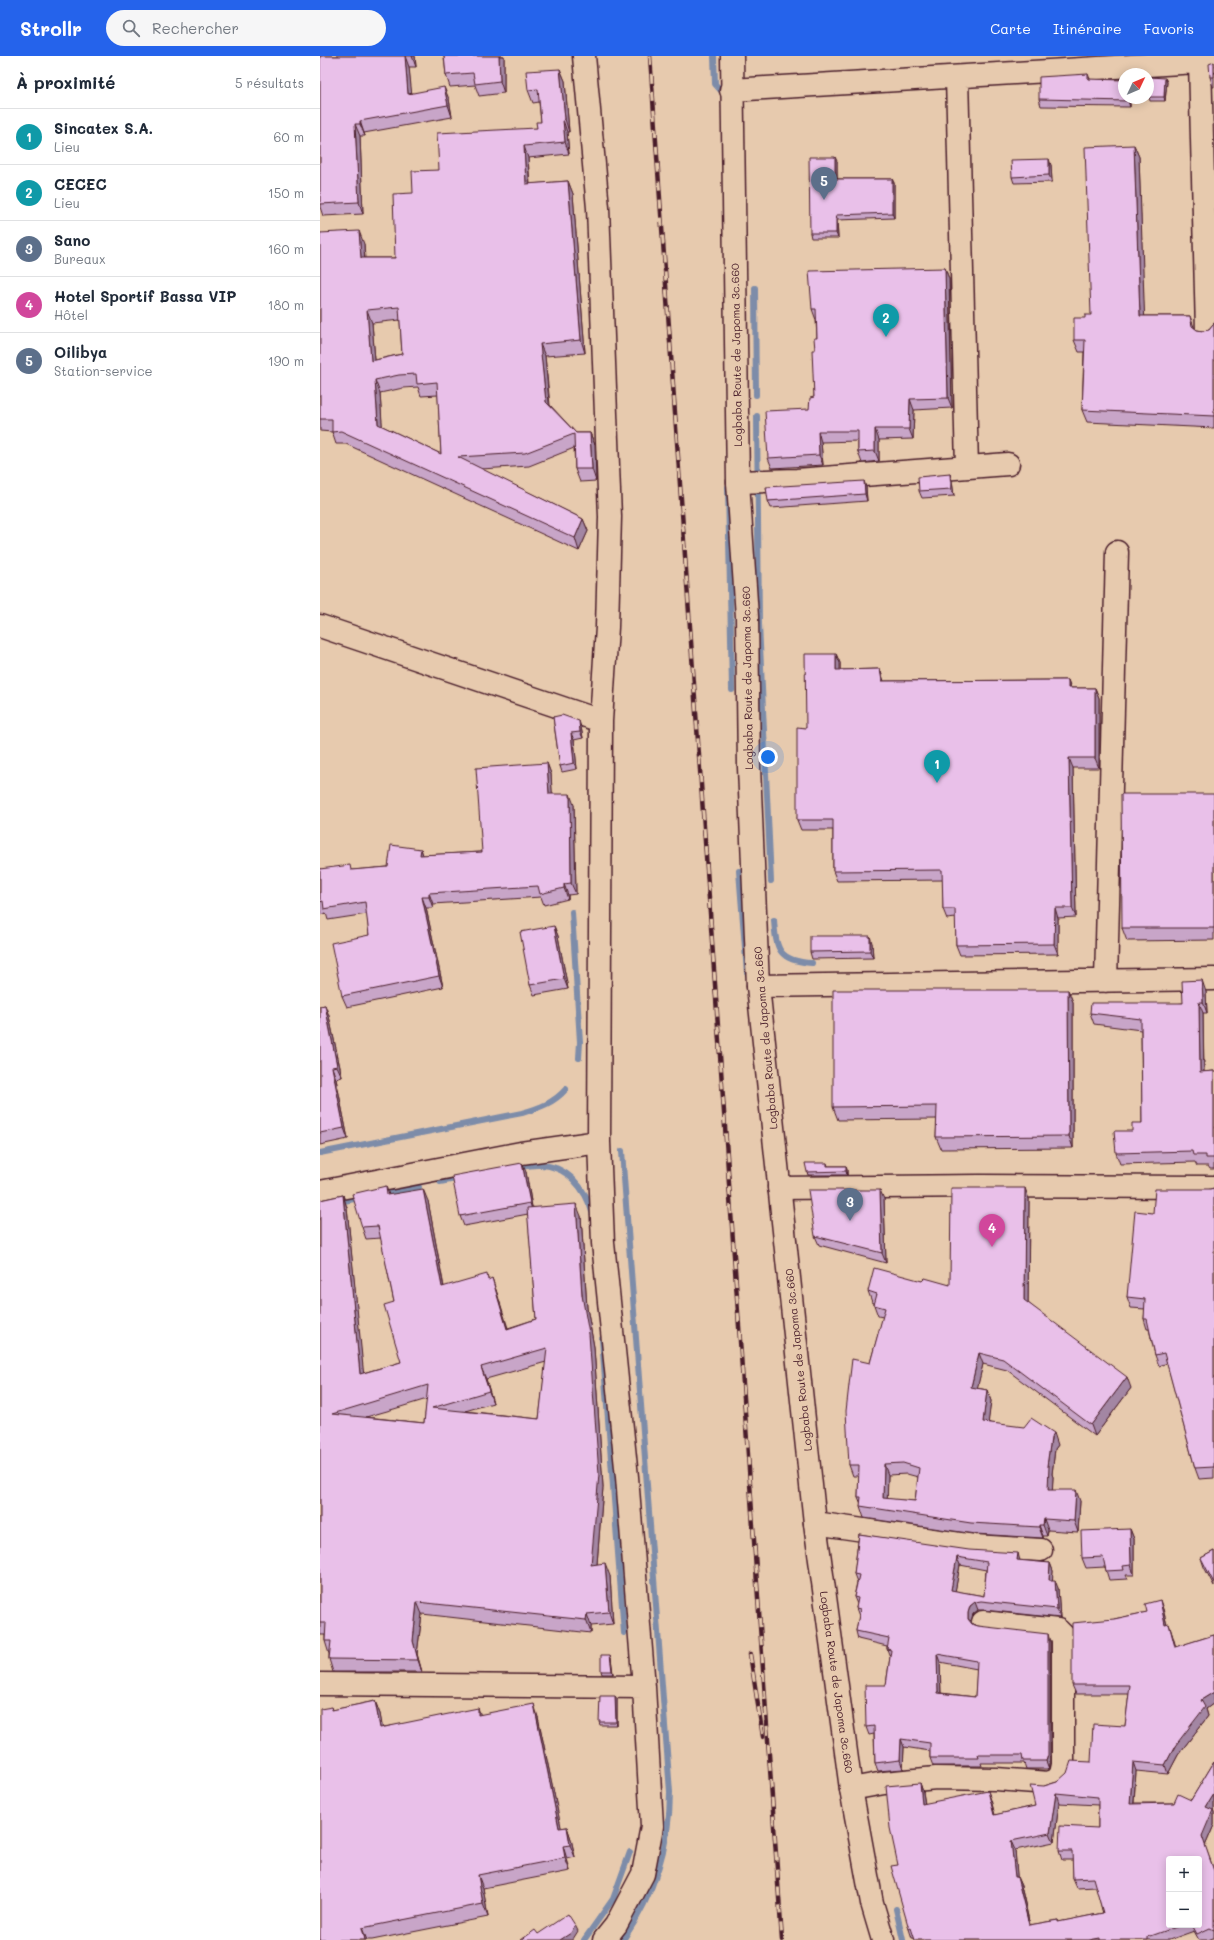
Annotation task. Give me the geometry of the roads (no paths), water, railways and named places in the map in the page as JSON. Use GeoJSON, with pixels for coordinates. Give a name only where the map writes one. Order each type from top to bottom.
{"type":"FeatureCollection","features":[{"type":"Feature","properties":{"kind":"street"},"geometry":{"type":"LineString","coordinates":[[584,56],[598,208],[610,517],[607,627],[601,722],[599,1142],[603,1243],[627,1477],[644,1687],[652,1826],[643,1874],[616,1926],[604,1940]]}},
{"type":"Feature","properties":{"kind":"street","name":"Logbaba Route de Japoma 3c.660"},"geometry":{"type":"LineString","coordinates":[[732,56],[731,90],[738,482],[747,617],[749,767],[758,986],[815,1523],[851,1789],[872,1903],[883,1940]]}},
{"type":"Feature","properties":{"kind":"street"},"geometry":{"type":"LineString","coordinates":[[731,90],[1207,61],[1207,331]]}},
{"type":"Feature","properties":{"kind":"street"},"geometry":{"type":"LineString","coordinates":[[957,77],[967,467]]}},
{"type":"Feature","properties":{"kind":"street"},"geometry":{"type":"LineString","coordinates":[[738,482],[805,480],[1008,464]]}},
{"type":"Feature","properties":{"kind":"street"},"geometry":{"type":"LineString","coordinates":[[1106,981],[1117,552]]}},
{"type":"Feature","properties":{"kind":"street"},"geometry":{"type":"LineString","coordinates":[[320,626],[601,722]]}},
{"type":"Feature","properties":{"kind":"street"},"geometry":{"type":"LineString","coordinates":[[758,986],[1214,979]]}},
{"type":"Feature","properties":{"kind":"street"},"geometry":{"type":"LineString","coordinates":[[320,1192],[521,1152],[599,1142]]}},
{"type":"Feature","properties":{"kind":"street"},"geometry":{"type":"LineString","coordinates":[[779,1188],[1214,1187]]}},
{"type":"Feature","properties":{"kind":"street"},"geometry":{"type":"LineString","coordinates":[[815,1523],[974,1546],[1041,1550]]}},
{"type":"Feature","properties":{"kind":"street"},"geometry":{"type":"LineString","coordinates":[[851,1789],[884,1783],[936,1778],[996,1779],[1048,1783],[1056,1780],[1061,1774],[1064,1765],[1063,1635],[1058,1630],[983,1622]]}},
{"type":"Feature","properties":{"kind":"street"},"geometry":{"type":"LineString","coordinates":[[320,1684],[644,1687]]}},
{"type":"Feature","properties":{"kind":"waterway"},"geometry":{"type":"LineString","coordinates":[[714,56],[715,84],[723,93]]}},
{"type":"Feature","properties":{"kind":"waterway"},"geometry":{"type":"LineString","coordinates":[[755,288],[756,395]]}},
{"type":"Feature","properties":{"kind":"waterway"},"geometry":{"type":"LineString","coordinates":[[757,416],[759,624],[771,881]]}},
{"type":"Feature","properties":{"kind":"waterway"},"geometry":{"type":"LineString","coordinates":[[728,487],[732,690]]}},
{"type":"Feature","properties":{"kind":"waterway"},"geometry":{"type":"LineString","coordinates":[[739,871],[747,973]]}},
{"type":"Feature","properties":{"kind":"waterway"},"geometry":{"type":"LineString","coordinates":[[572,912],[580,1042],[579,1058]]}},
{"type":"Feature","properties":{"kind":"waterway"},"geometry":{"type":"LineString","coordinates":[[774,920],[776,939],[781,952],[792,960],[812,963]]}},
{"type":"Feature","properties":{"kind":"waterway"},"geometry":{"type":"LineString","coordinates":[[320,1153],[522,1113],[540,1107],[556,1098],[566,1089]]}},
{"type":"Feature","properties":{"kind":"waterway"},"geometry":{"type":"LineString","coordinates":[[622,1151],[670,1792],[667,1831],[658,1869],[643,1906],[623,1940]]}},
{"type":"Feature","properties":{"kind":"waterway"},"geometry":{"type":"LineString","coordinates":[[515,1168],[534,1165],[547,1166],[566,1173],[580,1187],[590,1205],[593,1215]]}},
{"type":"Feature","properties":{"kind":"waterway"},"geometry":{"type":"LineString","coordinates":[[440,1182],[461,1178]]}},
{"type":"Feature","properties":{"kind":"waterway"},"geometry":{"type":"LineString","coordinates":[[381,1194],[419,1187]]}},
{"type":"Feature","properties":{"kind":"waterway"},"geometry":{"type":"LineString","coordinates":[[338,1202],[360,1198]]}},
{"type":"Feature","properties":{"kind":"waterway"},"geometry":{"type":"LineString","coordinates":[[602,1339],[624,1633]]}},
{"type":"Feature","properties":{"kind":"waterway"},"geometry":{"type":"LineString","coordinates":[[584,1940],[613,1899],[630,1852]]}},
{"type":"Feature","properties":{"kind":"waterway"},"geometry":{"type":"LineString","coordinates":[[896,1909],[903,1940]]}},
{"type":"Feature","properties":{"kind":"railway"},"geometry":{"type":"LineString","coordinates":[[650,56],[782,1940]]}},
{"type":"Feature","properties":{"kind":"railway"},"geometry":{"type":"LineString","coordinates":[[750,1654],[763,1737]]}},
{"type":"Feature","properties":{"kind":"place","name":"Oilibya"},"geometry":{"type":"Point","coordinates":[824,200]}},
{"type":"Feature","properties":{"kind":"place","name":"CECEC"},"geometry":{"type":"Point","coordinates":[886,337]}},
{"type":"Feature","properties":{"kind":"place","name":"Sincatex S.A."},"geometry":{"type":"Point","coordinates":[937,783]}},
{"type":"Feature","properties":{"kind":"place","name":"Sano"},"geometry":{"type":"Point","coordinates":[850,1221]}},
{"type":"Feature","properties":{"kind":"place","name":"Hotel Sportif Bassa VIP"},"geometry":{"type":"Point","coordinates":[992,1247]}}]}
